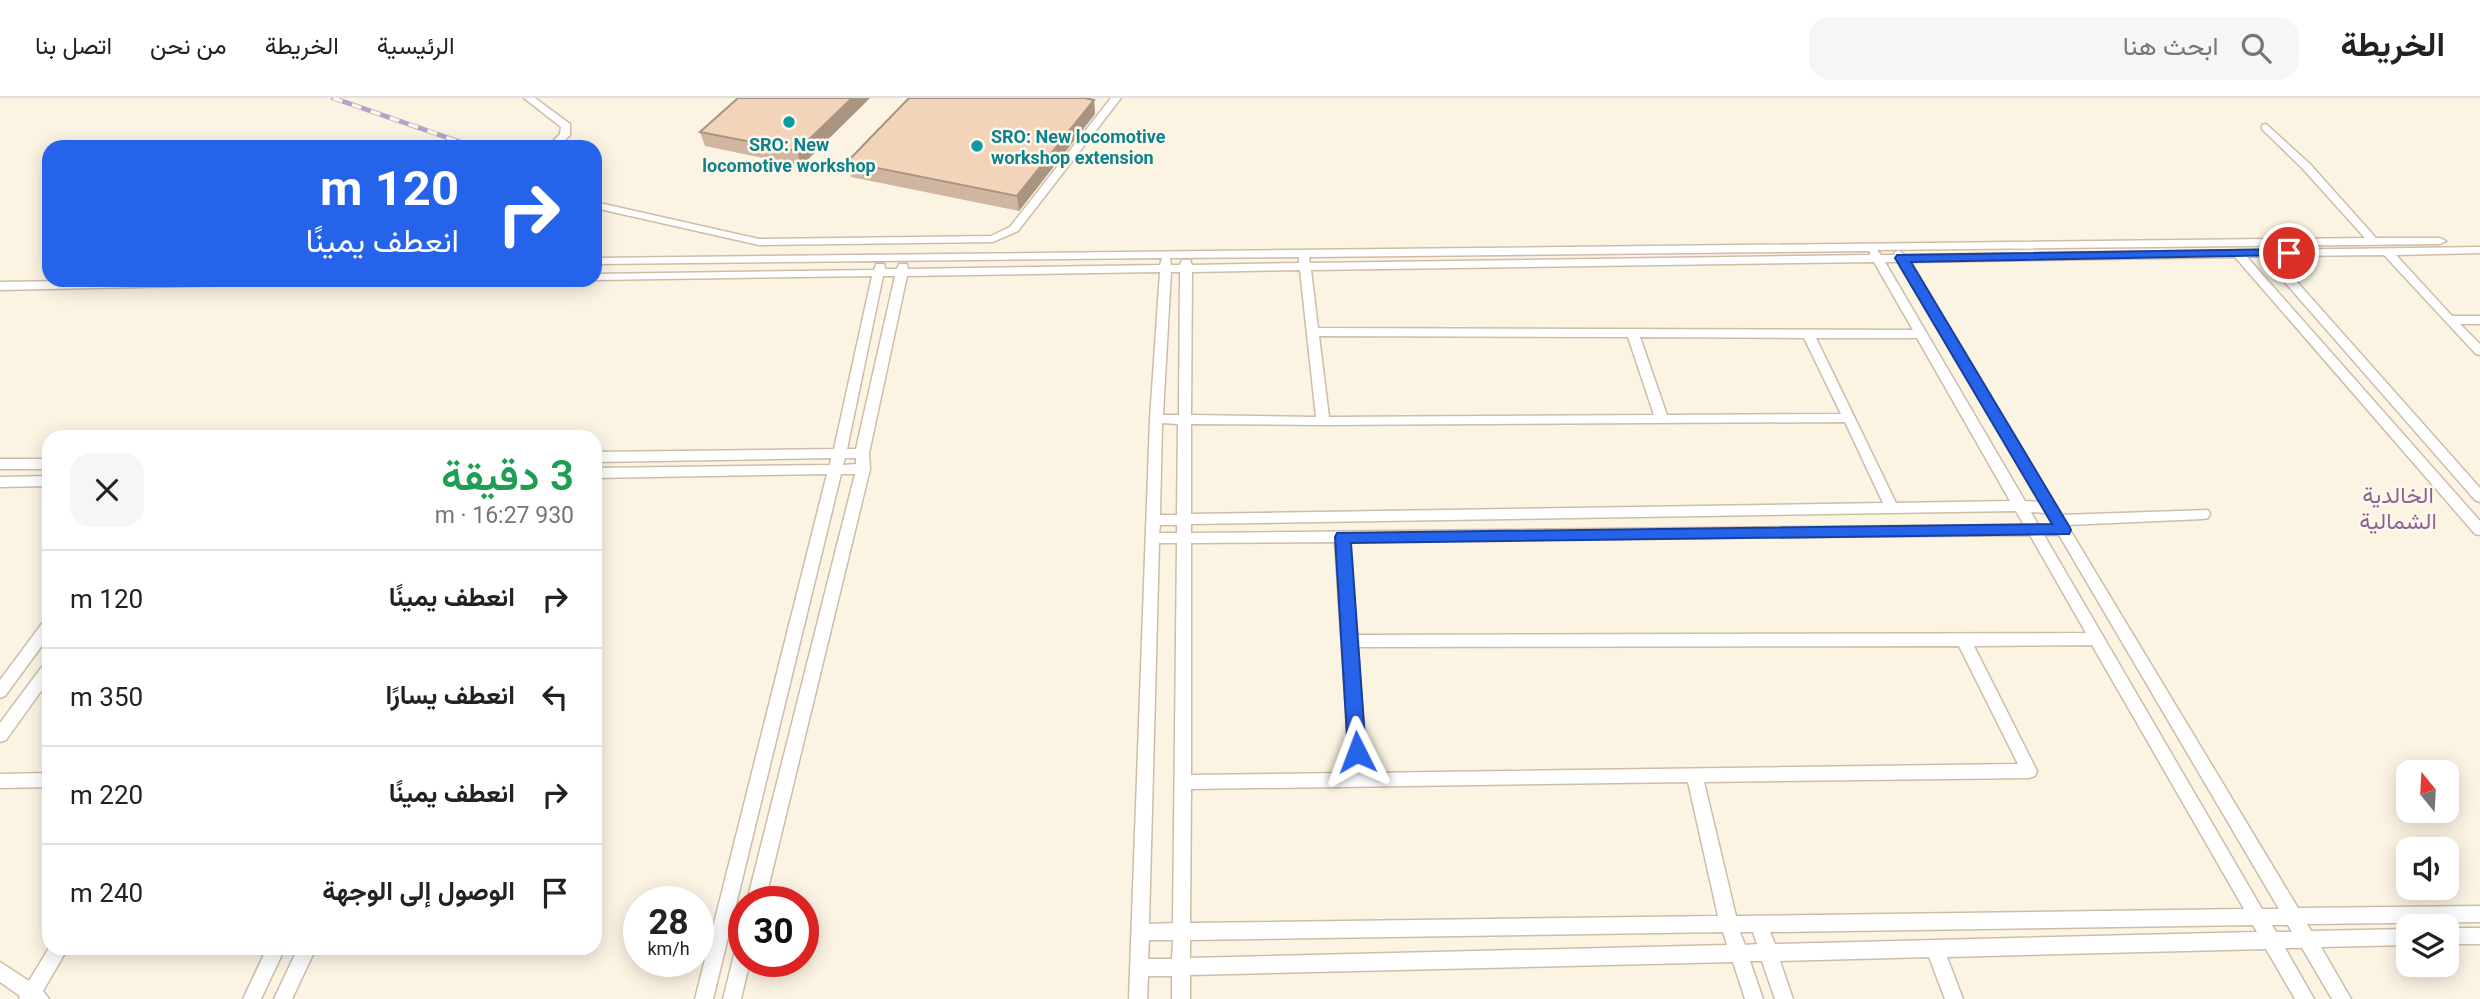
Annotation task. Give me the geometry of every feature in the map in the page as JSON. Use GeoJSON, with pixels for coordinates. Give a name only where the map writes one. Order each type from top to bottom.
{"type":"FeatureCollection","features":[{"type":"Feature","properties":{"kind":"street"},"geometry":{"type":"LineString","coordinates":[[529,98],[566,126],[565,135],[560,140]]}},
{"type":"Feature","properties":{"kind":"street"},"geometry":{"type":"LineString","coordinates":[[602,207],[759,242],[993,239],[1014,229],[1116,98]]}},
{"type":"Feature","properties":{"kind":"street"},"geometry":{"type":"LineString","coordinates":[[2266,127],[2306,166],[2372,240]]}},
{"type":"Feature","properties":{"kind":"street"},"geometry":{"type":"LineString","coordinates":[[1899,253],[2372,240],[2480,241]]}},
{"type":"Feature","properties":{"kind":"street"},"geometry":{"type":"LineString","coordinates":[[602,277],[880,266],[905,258],[1186,262],[1875,253],[2480,250]]}},
{"type":"Feature","properties":{"kind":"street"},"geometry":{"type":"LineString","coordinates":[[2387,251],[2480,351]]}},
{"type":"Feature","properties":{"kind":"street"},"geometry":{"type":"LineString","coordinates":[[1875,253],[2305,999]]}},
{"type":"Feature","properties":{"kind":"street"},"geometry":{"type":"LineString","coordinates":[[1899,253],[2342,999]]}},
{"type":"Feature","properties":{"kind":"street"},"geometry":{"type":"LineString","coordinates":[[2238,253],[2480,530]]}},
{"type":"Feature","properties":{"kind":"street"},"geometry":{"type":"LineString","coordinates":[[2265,253],[2480,497]]}},
{"type":"Feature","properties":{"kind":"street"},"geometry":{"type":"LineString","coordinates":[[760,886],[863,469],[862,453],[905,258]]}},
{"type":"Feature","properties":{"kind":"street"},"geometry":{"type":"LineString","coordinates":[[602,261],[880,266],[901,273],[1165,262]]}},
{"type":"Feature","properties":{"kind":"street"},"geometry":{"type":"LineString","coordinates":[[1304,261],[1323,421]]}},
{"type":"Feature","properties":{"kind":"street"},"geometry":{"type":"LineString","coordinates":[[1138,999],[1156,419],[1165,262]]}},
{"type":"Feature","properties":{"kind":"street"},"geometry":{"type":"LineString","coordinates":[[1181,999],[1186,262]]}},
{"type":"Feature","properties":{"kind":"street"},"geometry":{"type":"LineString","coordinates":[[704,999],[839,453],[880,266]]}},
{"type":"Feature","properties":{"kind":"street"},"geometry":{"type":"LineString","coordinates":[[0,286],[42,285]]}},
{"type":"Feature","properties":{"kind":"street"},"geometry":{"type":"LineString","coordinates":[[2449,320],[2480,320]]}},
{"type":"Feature","properties":{"kind":"street"},"geometry":{"type":"LineString","coordinates":[[1312,332],[1921,334]]}},
{"type":"Feature","properties":{"kind":"street"},"geometry":{"type":"LineString","coordinates":[[1633,333],[1662,419]]}},
{"type":"Feature","properties":{"kind":"street"},"geometry":{"type":"LineString","coordinates":[[1808,334],[1892,509]]}},
{"type":"Feature","properties":{"kind":"street"},"geometry":{"type":"LineString","coordinates":[[1156,419],[1185,422],[1849,418]]}},
{"type":"Feature","properties":{"kind":"street"},"geometry":{"type":"LineString","coordinates":[[602,457],[862,453]]}},
{"type":"Feature","properties":{"kind":"street"},"geometry":{"type":"LineString","coordinates":[[0,464],[42,464]]}},
{"type":"Feature","properties":{"kind":"street"},"geometry":{"type":"LineString","coordinates":[[602,473],[863,469]]}},
{"type":"Feature","properties":{"kind":"street"},"geometry":{"type":"LineString","coordinates":[[0,482],[42,481]]}},
{"type":"Feature","properties":{"kind":"street"},"geometry":{"type":"LineString","coordinates":[[1153,520],[2021,506],[2057,519]]}},
{"type":"Feature","properties":{"kind":"street"},"geometry":{"type":"LineString","coordinates":[[1152,538],[1184,540],[2034,528],[2057,519],[2203,513]]}},
{"type":"Feature","properties":{"kind":"street"},"geometry":{"type":"LineString","coordinates":[[1342,537],[1358,780]]}},
{"type":"Feature","properties":{"kind":"street"},"geometry":{"type":"LineString","coordinates":[[0,692],[42,635]]}},
{"type":"Feature","properties":{"kind":"street"},"geometry":{"type":"LineString","coordinates":[[1350,641],[2098,639]]}},
{"type":"Feature","properties":{"kind":"street"},"geometry":{"type":"LineString","coordinates":[[1183,782],[2029,771],[1965,640]]}},
{"type":"Feature","properties":{"kind":"street"},"geometry":{"type":"LineString","coordinates":[[0,735],[42,677]]}},
{"type":"Feature","properties":{"kind":"street"},"geometry":{"type":"LineString","coordinates":[[1694,775],[1729,925],[1754,999]]}},
{"type":"Feature","properties":{"kind":"street"},"geometry":{"type":"LineString","coordinates":[[0,781],[42,780]]}},
{"type":"Feature","properties":{"kind":"street"},"geometry":{"type":"LineString","coordinates":[[1140,932],[2480,914]]}},
{"type":"Feature","properties":{"kind":"street"},"geometry":{"type":"LineString","coordinates":[[1759,925],[1784,999]]}},
{"type":"Feature","properties":{"kind":"street"},"geometry":{"type":"LineString","coordinates":[[2459,936],[2480,936]]}},
{"type":"Feature","properties":{"kind":"street"},"geometry":{"type":"LineString","coordinates":[[1139,968],[2396,937]]}},
{"type":"Feature","properties":{"kind":"street"},"geometry":{"type":"LineString","coordinates":[[1934,947],[1954,999]]}},
{"type":"Feature","properties":{"kind":"street"},"geometry":{"type":"LineString","coordinates":[[0,971],[33,997],[55,955]]}},
{"type":"Feature","properties":{"kind":"street"},"geometry":{"type":"LineString","coordinates":[[252,999],[273,955]]}},
{"type":"Feature","properties":{"kind":"street"},"geometry":{"type":"LineString","coordinates":[[283,999],[304,955]]}},
{"type":"Feature","properties":{"kind":"street"},"geometry":{"type":"LineString","coordinates":[[732,999],[738,977]]}},
{"type":"Feature","properties":{"kind":"building","name":"SRO: New locomotive workshop"},"geometry":{"type":"Polygon","coordinates":[[[738,98],[852,98],[797,151],[700,132],[738,98]]]}},
{"type":"Feature","properties":{"kind":"building","name":"SRO: New locomotive workshop extension"},"geometry":{"type":"Polygon","coordinates":[[[909,98],[1094,100],[1017,196],[847,162],[909,98]]]}},
{"type":"Feature","properties":{"kind":"railway"},"geometry":{"type":"LineString","coordinates":[[333,98],[454,140]]}},
{"type":"Feature","properties":{"kind":"place","name":"SRO: New locomotive workshop"},"geometry":{"type":"Point","coordinates":[789,122]}},
{"type":"Feature","properties":{"kind":"place","name":"SRO: New locomotive workshop extension"},"geometry":{"type":"Point","coordinates":[977,146]}},
{"type":"Feature","properties":{"kind":"district","name":"الخالدية الشمالية"},"geometry":{"type":"Point","coordinates":[2398,508]}},
{"type":"Feature","properties":{"kind":"route"},"geometry":{"type":"LineString","coordinates":[[1357,752],[1342,537],[2034,528],[2063,530],[1902,258],[2289,253]]}}]}
